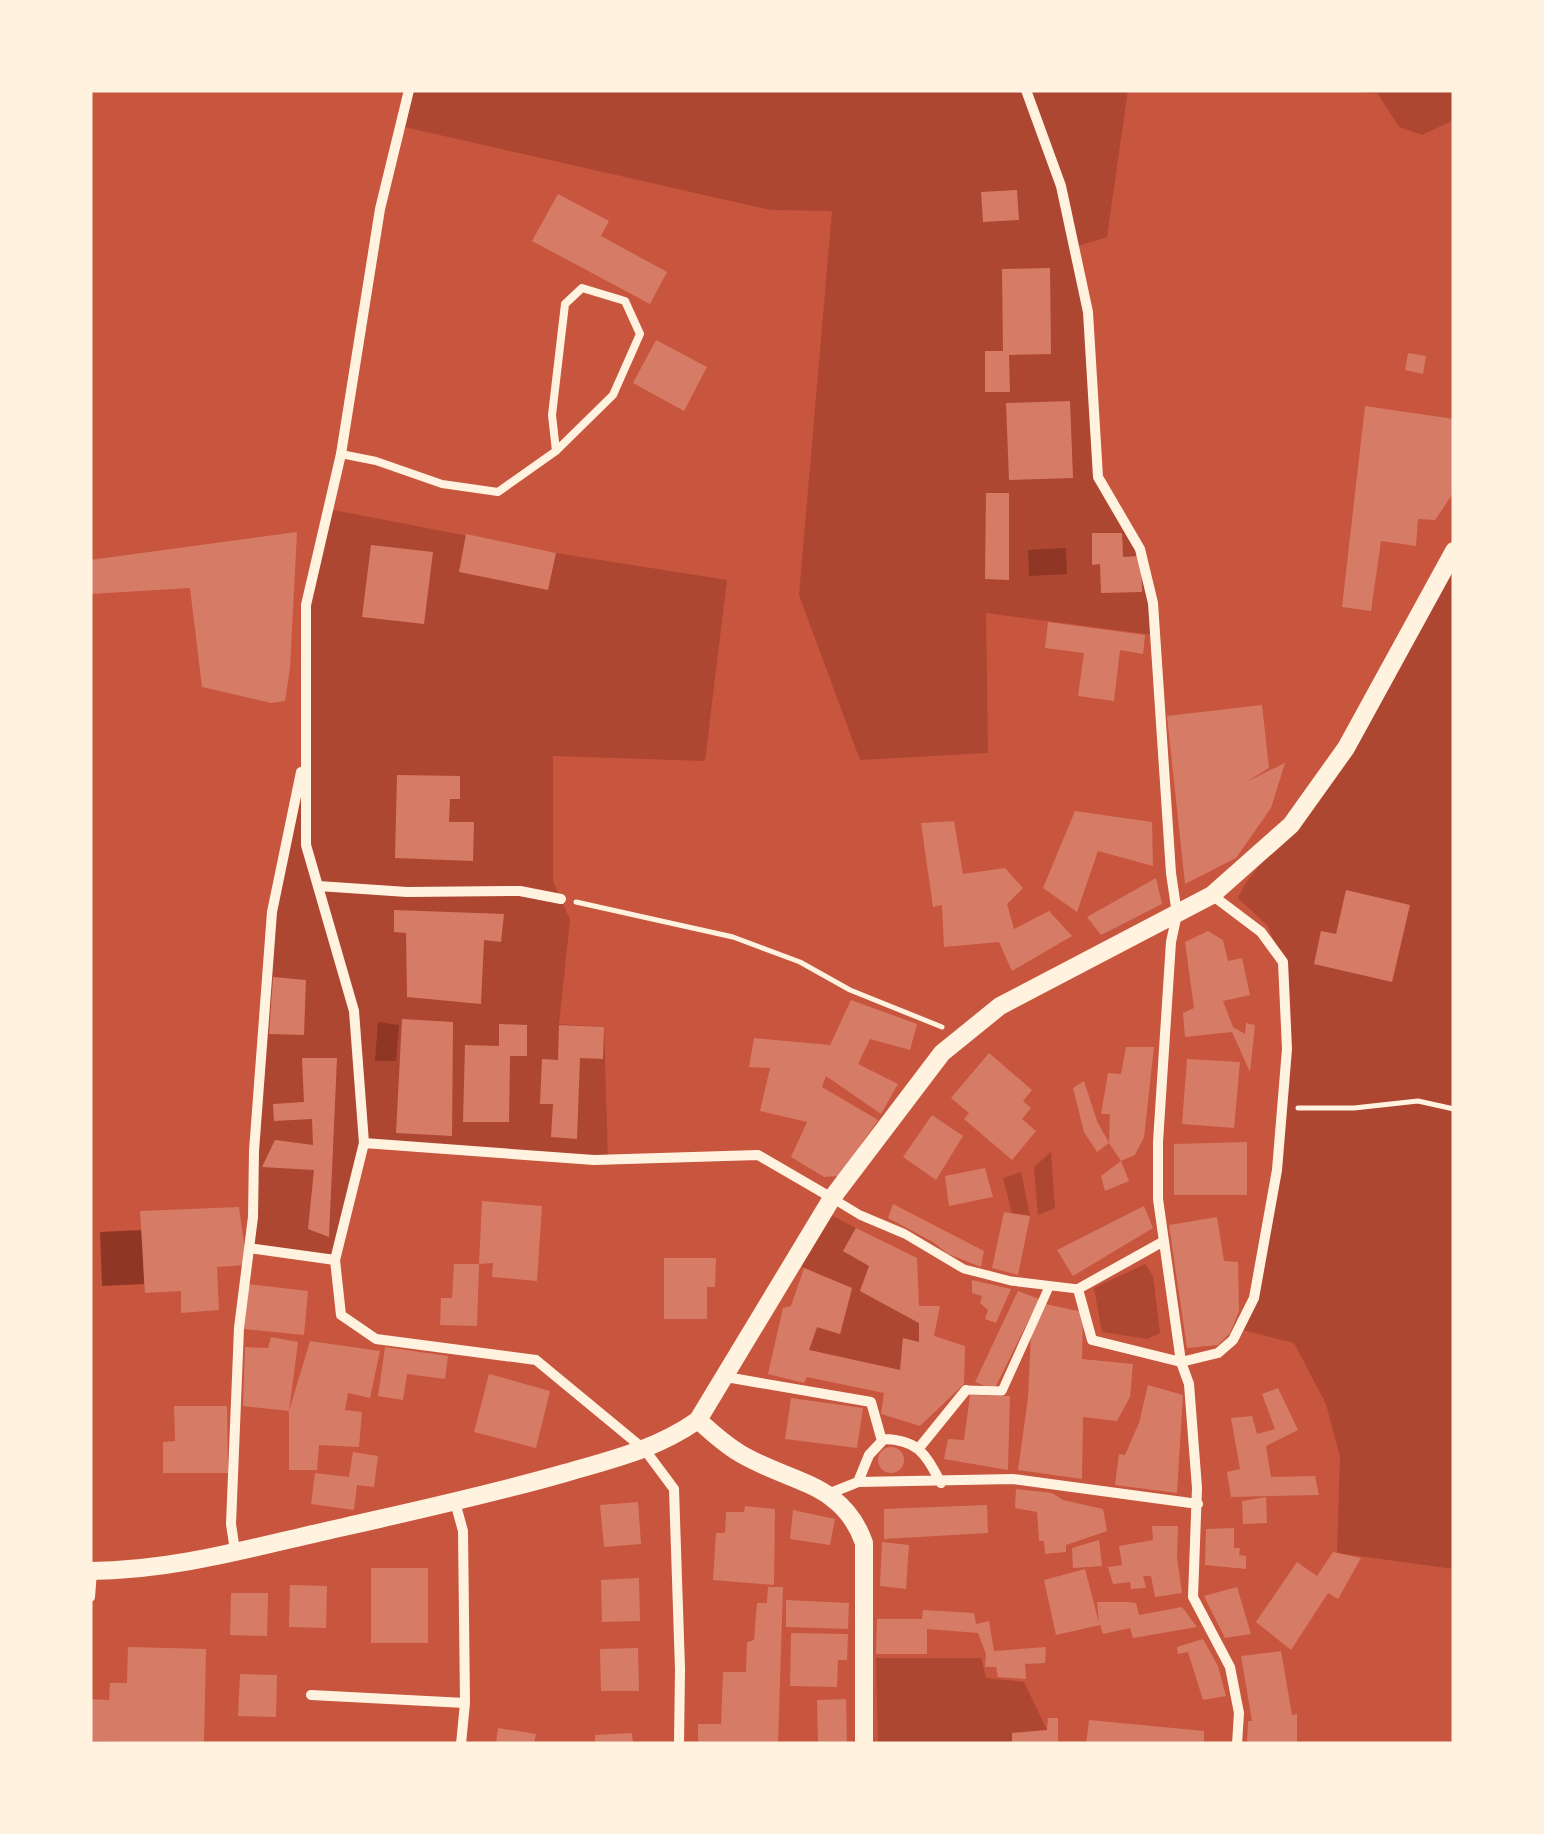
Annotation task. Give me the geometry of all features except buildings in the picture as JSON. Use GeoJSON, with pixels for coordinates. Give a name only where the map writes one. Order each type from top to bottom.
{"type":"FeatureCollection","features":[{"type":"Feature","properties":{"kind":"street"},"geometry":{"type":"LineString","coordinates":[[409,90],[380,209],[342,454],[306,605],[306,844],[354,1011],[364,1143],[335,1260],[341,1315],[376,1339],[536,1360],[645,1450],[674,1489],[679,1744]]}},
{"type":"Feature","properties":{"kind":"street"},"geometry":{"type":"LineString","coordinates":[[1026,90],[1061,186],[1088,312],[1098,478],[1140,549],[1153,603],[1177,914],[1171,942],[1158,1199],[1181,1362],[1190,1384],[1198,1504],[1193,1597],[1230,1667],[1239,1713],[1237,1744]]}},
{"type":"Feature","properties":{"kind":"street"},"geometry":{"type":"LineString","coordinates":[[90,1597],[91,1571],[142,1567],[235,1550],[455,1502],[645,1450],[698,1420],[832,1198],[942,1054],[1000,1006],[1212,895],[1291,825],[1346,748],[1454,550]]}},
{"type":"Feature","properties":{"kind":"street"},"geometry":{"type":"LineString","coordinates":[[235,1550],[231,1524],[239,1328],[249,1248],[272,912],[306,744]]}},
{"type":"Feature","properties":{"kind":"street"},"geometry":{"type":"LineString","coordinates":[[318,886],[407,892],[520,890],[560,899]]}},
{"type":"Feature","properties":{"kind":"street"},"geometry":{"type":"LineString","coordinates":[[1078,1288],[1092,1340],[1181,1362],[1218,1353],[1233,1340],[1254,1298],[1277,1170],[1283,1107],[1287,1049],[1283,962],[1262,932],[1212,895]]}},
{"type":"Feature","properties":{"kind":"street"},"geometry":{"type":"LineString","coordinates":[[364,1143],[594,1160],[758,1155],[964,1270],[1049,1287],[1078,1288],[1164,1241]]}},
{"type":"Feature","properties":{"kind":"street"},"geometry":{"type":"LineString","coordinates":[[249,1248],[335,1260]]}},
{"type":"Feature","properties":{"kind":"street"},"geometry":{"type":"LineString","coordinates":[[919,1448],[966,1390],[1002,1391],[1049,1287]]}},
{"type":"Feature","properties":{"kind":"street"},"geometry":{"type":"LineString","coordinates":[[726,1376],[872,1402],[882,1442]]}},
{"type":"Feature","properties":{"kind":"street"},"geometry":{"type":"LineString","coordinates":[[698,1420],[742,1454],[828,1494],[845,1506],[858,1525],[864,1542],[864,1744]]}},
{"type":"Feature","properties":{"kind":"street"},"geometry":{"type":"LineString","coordinates":[[858,1482],[869,1455],[882,1442],[902,1440],[919,1448],[940,1483]]}},
{"type":"Feature","properties":{"kind":"street"},"geometry":{"type":"LineString","coordinates":[[828,1494],[858,1482],[1013,1479],[1198,1504]]}},
{"type":"Feature","properties":{"kind":"street"},"geometry":{"type":"LineString","coordinates":[[455,1502],[463,1531],[465,1703],[461,1744]]}},
{"type":"Feature","properties":{"kind":"street"},"geometry":{"type":"LineString","coordinates":[[312,1695],[465,1703]]}},
{"type":"Feature","properties":{"kind":"lane"},"geometry":{"type":"LineString","coordinates":[[342,454],[376,461],[442,484],[498,492],[556,451],[613,395],[640,334],[625,301],[582,288],[564,304],[552,415],[556,451]]}},
{"type":"Feature","properties":{"kind":"path"},"geometry":{"type":"LineString","coordinates":[[560,899],[733,937],[800,962],[850,990],[910,1011],[962,1037]]}},
{"type":"Feature","properties":{"kind":"path"},"geometry":{"type":"LineString","coordinates":[[1283,1107],[1336,1109],[1418,1101],[1454,1108]]}},
{"type":"Feature","properties":{"kind":"shaded area"},"geometry":{"type":"Polygon","coordinates":[[[409,90],[1128,90],[1107,237],[1075,247],[1088,312],[1098,477],[1140,549],[1155,635],[986,613],[988,753],[860,760],[799,595],[832,211],[771,210],[400,126],[409,90]]]}},
{"type":"Feature","properties":{"kind":"shaded area"},"geometry":{"type":"Polygon","coordinates":[[[1339,90],[1454,90],[1454,120],[1422,135],[1399,127],[1378,94],[1339,90]]]}},
{"type":"Feature","properties":{"kind":"shaded area"},"geometry":{"type":"Polygon","coordinates":[[[328,509],[556,553],[727,580],[705,761],[553,756],[553,881],[570,920],[559,1024],[604,1027],[608,1160],[365,1143],[335,1260],[249,1248],[272,912],[306,744],[306,605],[328,509]]]}},
{"type":"Feature","properties":{"kind":"shaded area"},"geometry":{"type":"Polygon","coordinates":[[[1066,548],[1067,574],[1029,576],[1028,550],[1066,548]]]}},
{"type":"Feature","properties":{"kind":"shaded area"},"geometry":{"type":"Polygon","coordinates":[[[1454,567],[1454,1569],[1337,1553],[1340,1457],[1326,1404],[1294,1343],[1239,1329],[1254,1298],[1277,1170],[1287,1049],[1283,962],[1267,925],[1238,898],[1291,825],[1454,567]]]}},
{"type":"Feature","properties":{"kind":"shaded area"},"geometry":{"type":"Polygon","coordinates":[[[378,1022],[399,1025],[396,1061],[375,1061],[378,1022]]]}},
{"type":"Feature","properties":{"kind":"shaded area"},"geometry":{"type":"Polygon","coordinates":[[[1051,1152],[1055,1208],[1038,1215],[1034,1167],[1051,1152]]]}},
{"type":"Feature","properties":{"kind":"shaded area"},"geometry":{"type":"Polygon","coordinates":[[[1021,1172],[1030,1216],[1012,1213],[1003,1178],[1021,1172]]]}},
{"type":"Feature","properties":{"kind":"shaded area"},"geometry":{"type":"Polygon","coordinates":[[[825,1212],[856,1228],[843,1251],[871,1263],[860,1291],[919,1323],[919,1342],[903,1339],[900,1370],[809,1350],[817,1327],[840,1334],[852,1289],[794,1263],[825,1212]]]}},
{"type":"Feature","properties":{"kind":"shaded area"},"geometry":{"type":"Polygon","coordinates":[[[142,1230],[144,1284],[102,1286],[100,1232],[142,1230]]]}},
{"type":"Feature","properties":{"kind":"shaded area"},"geometry":{"type":"Polygon","coordinates":[[[1145,1264],[1153,1276],[1160,1333],[1147,1339],[1102,1332],[1094,1288],[1145,1264]]]}},
{"type":"Feature","properties":{"kind":"shaded area"},"geometry":{"type":"Polygon","coordinates":[[[876,1658],[981,1658],[986,1678],[1024,1682],[1047,1730],[1012,1733],[1012,1744],[878,1744],[876,1658]]]}}]}
